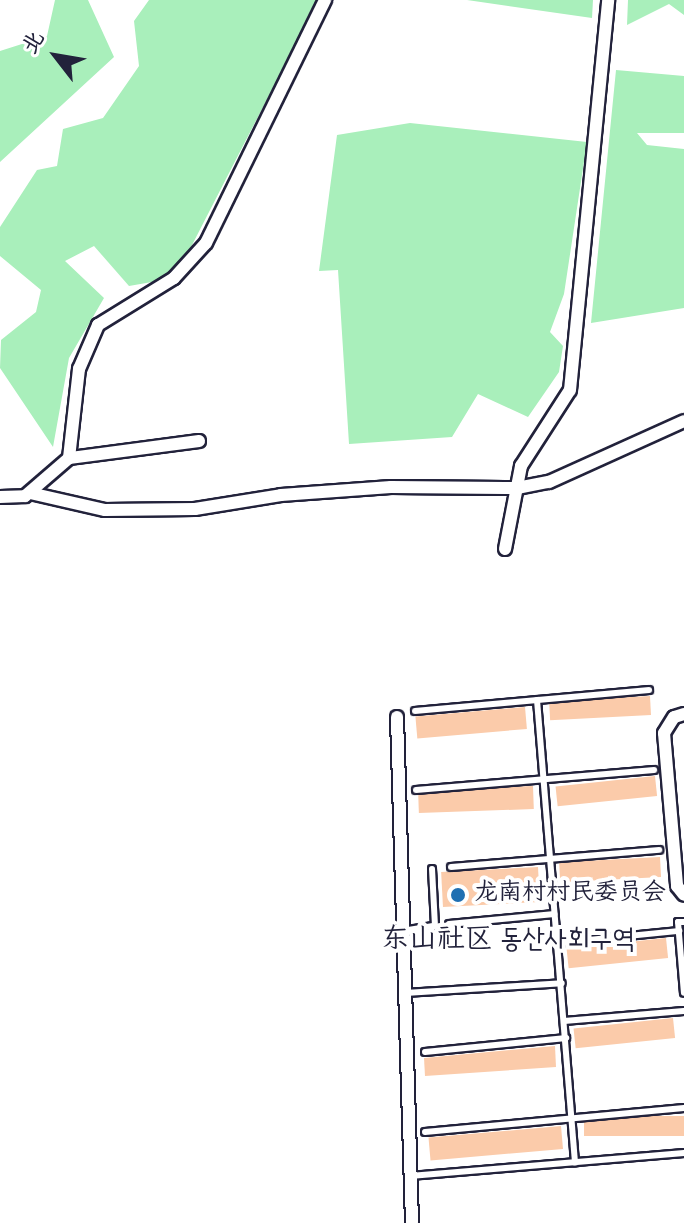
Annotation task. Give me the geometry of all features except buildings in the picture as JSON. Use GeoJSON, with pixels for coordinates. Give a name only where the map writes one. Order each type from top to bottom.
{"type":"FeatureCollection","features":[{"type":"Feature","properties":{"kind":"street"},"geometry":{"type":"LineString","coordinates":[[69,458],[87,341],[116,310],[174,278],[206,243],[325,0]]}},
{"type":"Feature","properties":{"kind":"street"},"geometry":{"type":"LineString","coordinates":[[505,549],[521,466],[570,390],[608,0]]}},
{"type":"Feature","properties":{"kind":"street"},"geometry":{"type":"LineString","coordinates":[[0,497],[30,493],[105,510],[195,509],[281,495],[391,487],[517,488],[549,482],[684,421]]}},
{"type":"Feature","properties":{"kind":"street"},"geometry":{"type":"LineString","coordinates":[[30,493],[69,458],[199,441]]}},
{"type":"Feature","properties":{"kind":"street"},"geometry":{"type":"LineString","coordinates":[[684,714],[674,717],[664,733],[677,886],[684,895]]}},
{"type":"Feature","properties":{"kind":"street"},"geometry":{"type":"LineString","coordinates":[[397,717],[412,1223]]}},
{"type":"Feature","properties":{"kind":"lane"},"geometry":{"type":"LineString","coordinates":[[415,711],[649,690]]}},
{"type":"Feature","properties":{"kind":"lane"},"geometry":{"type":"LineString","coordinates":[[537,700],[575,1162]]}},
{"type":"Feature","properties":{"kind":"lane"},"geometry":{"type":"LineString","coordinates":[[416,790],[654,770]]}},
{"type":"Feature","properties":{"kind":"lane"},"geometry":{"type":"LineString","coordinates":[[451,867],[659,850]]}},
{"type":"Feature","properties":{"kind":"lane"},"geometry":{"type":"LineString","coordinates":[[402,931],[435,926],[432,869]]}},
{"type":"Feature","properties":{"kind":"lane"},"geometry":{"type":"LineString","coordinates":[[449,924],[555,914]]}},
{"type":"Feature","properties":{"kind":"lane"},"geometry":{"type":"LineString","coordinates":[[684,922],[678,922],[684,993]]}},
{"type":"Feature","properties":{"kind":"lane"},"geometry":{"type":"LineString","coordinates":[[558,943],[679,931]]}},
{"type":"Feature","properties":{"kind":"lane"},"geometry":{"type":"LineString","coordinates":[[405,993],[562,983]]}},
{"type":"Feature","properties":{"kind":"lane"},"geometry":{"type":"LineString","coordinates":[[564,1021],[684,1011]]}},
{"type":"Feature","properties":{"kind":"lane"},"geometry":{"type":"LineString","coordinates":[[425,1052],[566,1038]]}},
{"type":"Feature","properties":{"kind":"lane"},"geometry":{"type":"LineString","coordinates":[[425,1132],[684,1108]]}},
{"type":"Feature","properties":{"kind":"lane"},"geometry":{"type":"LineString","coordinates":[[410,1176],[684,1153]]}},
{"type":"Feature","properties":{"kind":"green space"},"geometry":{"type":"Polygon","coordinates":[[[55,0],[88,0],[114,57],[0,162],[0,51],[47,36],[55,0]]]}},
{"type":"Feature","properties":{"kind":"green space"},"geometry":{"type":"Polygon","coordinates":[[[149,0],[318,0],[191,247],[169,279],[129,286],[94,246],[65,261],[104,298],[69,358],[53,447],[0,368],[1,340],[36,312],[41,290],[0,256],[0,227],[37,170],[57,166],[63,129],[103,118],[139,66],[134,21],[149,0]]]}},
{"type":"Feature","properties":{"kind":"green space"},"geometry":{"type":"Polygon","coordinates":[[[467,0],[593,0],[592,18],[467,0]]]}},
{"type":"Feature","properties":{"kind":"green space"},"geometry":{"type":"Polygon","coordinates":[[[628,0],[684,0],[684,15],[669,4],[627,25],[628,0]]]}},
{"type":"Feature","properties":{"kind":"green space"},"geometry":{"type":"Polygon","coordinates":[[[616,70],[684,76],[684,133],[637,133],[647,145],[684,149],[684,308],[591,323],[616,70]]]}},
{"type":"Feature","properties":{"kind":"green space"},"geometry":{"type":"Polygon","coordinates":[[[410,123],[587,142],[564,294],[550,332],[563,346],[559,372],[528,417],[478,394],[452,437],[349,444],[338,270],[319,271],[337,135],[410,123]]]}},
{"type":"Feature","properties":{"kind":"place","name":"龙南村村民委员会"},"geometry":{"type":"Point","coordinates":[458,895]}},
{"type":"Feature","properties":{"kind":"district","name":"东山社区 동산사회구역"},"geometry":{"type":"Point","coordinates":[508,942]}}]}
